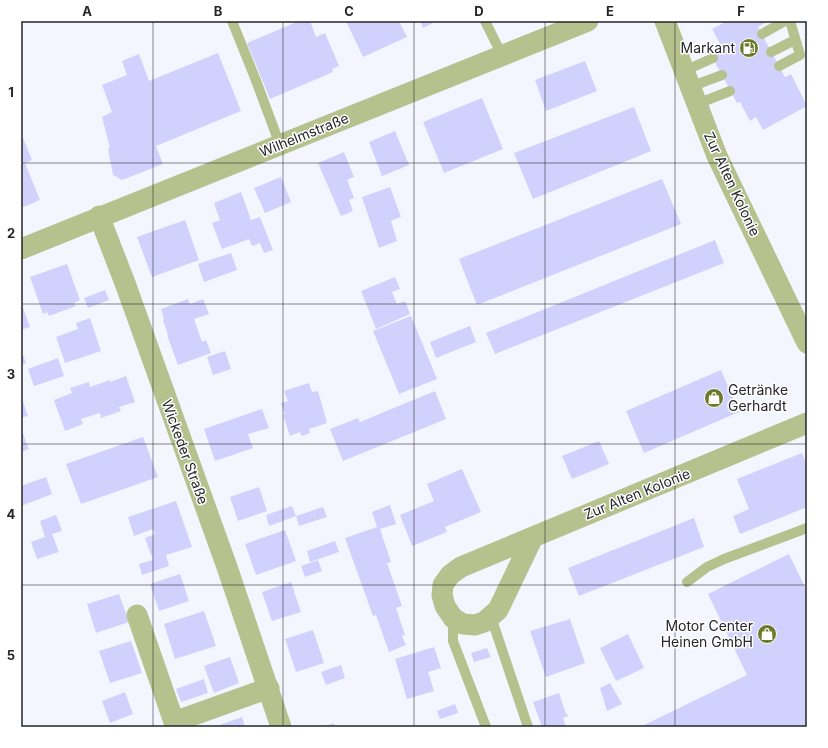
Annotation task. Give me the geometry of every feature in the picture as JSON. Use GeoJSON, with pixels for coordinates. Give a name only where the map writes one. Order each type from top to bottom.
{"type":"FeatureCollection","features":[{"type":"Feature","properties":{"kind":"street","name":"Wilhelmstraße"},"geometry":{"type":"LineString","coordinates":[[21,249],[99,216],[588,21]]}},
{"type":"Feature","properties":{"kind":"street","name":"Zur Alten Kolonie"},"geometry":{"type":"LineString","coordinates":[[665,21],[717,156],[807,343]]}},
{"type":"Feature","properties":{"kind":"street","name":"Wickeder Straße"},"geometry":{"type":"LineString","coordinates":[[99,216],[125,283],[269,688],[281,727]]}},
{"type":"Feature","properties":{"kind":"street","name":"Zur Alten Kolonie"},"geometry":{"type":"LineString","coordinates":[[453,618],[445,606],[442,595],[444,585],[450,575],[461,567],[807,423]]}},
{"type":"Feature","properties":{"kind":"street"},"geometry":{"type":"LineString","coordinates":[[453,618],[463,624],[475,625],[484,622],[498,610],[533,537]]}},
{"type":"Feature","properties":{"kind":"street"},"geometry":{"type":"LineString","coordinates":[[137,615],[174,722],[269,688]]}},
{"type":"Feature","properties":{"kind":"lane"},"geometry":{"type":"LineString","coordinates":[[232,21],[280,145]]}},
{"type":"Feature","properties":{"kind":"lane"},"geometry":{"type":"LineString","coordinates":[[485,21],[502,55]]}},
{"type":"Feature","properties":{"kind":"lane"},"geometry":{"type":"LineString","coordinates":[[762,34],[785,21]]}},
{"type":"Feature","properties":{"kind":"lane"},"geometry":{"type":"LineString","coordinates":[[779,66],[800,55],[790,21]]}},
{"type":"Feature","properties":{"kind":"lane"},"geometry":{"type":"LineString","coordinates":[[771,52],[795,40]]}},
{"type":"Feature","properties":{"kind":"lane"},"geometry":{"type":"LineString","coordinates":[[690,87],[713,58]]}},
{"type":"Feature","properties":{"kind":"lane"},"geometry":{"type":"LineString","coordinates":[[690,87],[722,75]]}},
{"type":"Feature","properties":{"kind":"lane"},"geometry":{"type":"LineString","coordinates":[[690,87],[730,91]]}},
{"type":"Feature","properties":{"kind":"lane"},"geometry":{"type":"LineString","coordinates":[[687,582],[707,567],[724,559],[807,528]]}},
{"type":"Feature","properties":{"kind":"lane"},"geometry":{"type":"LineString","coordinates":[[491,617],[528,727]]}},
{"type":"Feature","properties":{"kind":"lane"},"geometry":{"type":"LineString","coordinates":[[453,618],[453,641],[486,727]]}},
{"type":"Feature","properties":{"kind":"building"},"geometry":{"type":"Polygon","coordinates":[[[299,21],[310,21],[316,37],[325,33],[339,66],[332,69],[333,72],[270,99],[247,43],[299,21]]]}},
{"type":"Feature","properties":{"kind":"building"},"geometry":{"type":"Polygon","coordinates":[[[346,21],[399,21],[407,37],[363,57],[346,21]]]}},
{"type":"Feature","properties":{"kind":"building"},"geometry":{"type":"Polygon","coordinates":[[[420,21],[437,21],[423,28],[420,21]]]}},
{"type":"Feature","properties":{"kind":"building"},"geometry":{"type":"Polygon","coordinates":[[[727,21],[769,21],[758,27],[785,77],[791,74],[807,106],[763,130],[756,117],[750,121],[740,102],[737,103],[710,53],[721,46],[712,29],[727,21]]]}},
{"type":"Feature","properties":{"kind":"building"},"geometry":{"type":"Polygon","coordinates":[[[218,53],[241,111],[156,146],[163,164],[122,180],[113,175],[108,149],[110,148],[102,117],[112,112],[102,85],[127,75],[122,61],[139,54],[149,81],[218,53]]]}},
{"type":"Feature","properties":{"kind":"building"},"geometry":{"type":"Polygon","coordinates":[[[585,61],[597,91],[546,111],[535,80],[585,61]]]}},
{"type":"Feature","properties":{"kind":"building"},"geometry":{"type":"Polygon","coordinates":[[[482,98],[503,149],[444,173],[423,122],[482,98]]]}},
{"type":"Feature","properties":{"kind":"building"},"geometry":{"type":"Polygon","coordinates":[[[634,107],[651,151],[533,199],[514,153],[634,107]]]}},
{"type":"Feature","properties":{"kind":"building"},"geometry":{"type":"Polygon","coordinates":[[[395,131],[409,165],[382,176],[369,142],[395,131]]]}},
{"type":"Feature","properties":{"kind":"building"},"geometry":{"type":"Polygon","coordinates":[[[23,138],[32,160],[25,163],[40,200],[21,208],[21,139],[23,138]]]}},
{"type":"Feature","properties":{"kind":"building"},"geometry":{"type":"Polygon","coordinates":[[[344,152],[354,177],[347,180],[354,198],[349,200],[353,211],[341,216],[318,163],[344,152]]]}},
{"type":"Feature","properties":{"kind":"building"},"geometry":{"type":"Polygon","coordinates":[[[281,177],[291,202],[265,213],[254,188],[281,177]]]}},
{"type":"Feature","properties":{"kind":"building"},"geometry":{"type":"Polygon","coordinates":[[[662,179],[681,224],[477,305],[459,259],[662,179]]]}},
{"type":"Feature","properties":{"kind":"building"},"geometry":{"type":"Polygon","coordinates":[[[390,187],[401,217],[391,221],[397,241],[379,248],[362,197],[390,187]]]}},
{"type":"Feature","properties":{"kind":"building"},"geometry":{"type":"Polygon","coordinates":[[[241,192],[251,220],[260,217],[273,250],[264,253],[260,243],[252,246],[249,239],[222,249],[212,223],[220,220],[214,203],[241,192]]]}},
{"type":"Feature","properties":{"kind":"building"},"geometry":{"type":"Polygon","coordinates":[[[185,220],[199,260],[152,277],[137,237],[185,220]]]}},
{"type":"Feature","properties":{"kind":"building"},"geometry":{"type":"Polygon","coordinates":[[[715,240],[724,263],[495,354],[486,333],[715,240]]]}},
{"type":"Feature","properties":{"kind":"building"},"geometry":{"type":"Polygon","coordinates":[[[231,253],[237,270],[204,282],[198,264],[231,253]]]}},
{"type":"Feature","properties":{"kind":"building"},"geometry":{"type":"Polygon","coordinates":[[[67,264],[80,300],[74,303],[76,306],[49,316],[47,312],[43,314],[30,277],[67,264]]]}},
{"type":"Feature","properties":{"kind":"building"},"geometry":{"type":"Polygon","coordinates":[[[395,277],[400,289],[392,292],[397,304],[405,301],[410,314],[376,329],[361,291],[395,277]]]}},
{"type":"Feature","properties":{"kind":"building"},"geometry":{"type":"Polygon","coordinates":[[[105,290],[109,300],[88,308],[84,298],[105,290]]]}},
{"type":"Feature","properties":{"kind":"building"},"geometry":{"type":"Polygon","coordinates":[[[188,299],[190,304],[203,299],[209,314],[194,319],[202,342],[206,340],[211,353],[178,365],[167,335],[161,309],[188,299]]]}},
{"type":"Feature","properties":{"kind":"building"},"geometry":{"type":"Polygon","coordinates":[[[22,305],[30,327],[21,330],[21,306],[22,305]]]}},
{"type":"Feature","properties":{"kind":"building"},"geometry":{"type":"Polygon","coordinates":[[[411,316],[437,379],[399,394],[373,331],[411,316]]]}},
{"type":"Feature","properties":{"kind":"building"},"geometry":{"type":"Polygon","coordinates":[[[90,318],[101,351],[65,363],[56,337],[78,329],[76,323],[90,318]]]}},
{"type":"Feature","properties":{"kind":"building"},"geometry":{"type":"Polygon","coordinates":[[[470,326],[476,342],[436,358],[430,342],[470,326]]]}},
{"type":"Feature","properties":{"kind":"building"},"geometry":{"type":"Polygon","coordinates":[[[225,351],[231,369],[213,375],[207,357],[225,351]]]}},
{"type":"Feature","properties":{"kind":"building"},"geometry":{"type":"Polygon","coordinates":[[[21,355],[23,355],[26,363],[21,365],[21,355]]]}},
{"type":"Feature","properties":{"kind":"building"},"geometry":{"type":"Polygon","coordinates":[[[58,358],[64,376],[34,386],[28,369],[58,358]]]}},
{"type":"Feature","properties":{"kind":"building"},"geometry":{"type":"Polygon","coordinates":[[[721,370],[739,412],[644,453],[626,411],[721,370]]]}},
{"type":"Feature","properties":{"kind":"building"},"geometry":{"type":"Polygon","coordinates":[[[126,376],[135,402],[119,407],[121,411],[101,418],[100,413],[81,419],[83,424],[65,431],[54,400],[72,393],[70,388],[89,382],[90,387],[126,376]]]}},
{"type":"Feature","properties":{"kind":"building"},"geometry":{"type":"Polygon","coordinates":[[[309,383],[312,392],[318,391],[327,423],[309,429],[310,433],[302,436],[300,432],[290,436],[283,415],[285,415],[281,403],[288,401],[284,391],[309,383]]]}},
{"type":"Feature","properties":{"kind":"building"},"geometry":{"type":"Polygon","coordinates":[[[435,391],[446,419],[343,461],[330,429],[358,418],[360,422],[435,391]]]}},
{"type":"Feature","properties":{"kind":"building"},"geometry":{"type":"Polygon","coordinates":[[[21,396],[28,416],[21,418],[21,396]]]}},
{"type":"Feature","properties":{"kind":"building"},"geometry":{"type":"Polygon","coordinates":[[[262,409],[269,428],[248,434],[253,448],[215,461],[204,429],[262,409]]]}},
{"type":"Feature","properties":{"kind":"building"},"geometry":{"type":"Polygon","coordinates":[[[22,431],[29,449],[21,452],[21,432],[22,431]]]}},
{"type":"Feature","properties":{"kind":"building"},"geometry":{"type":"Polygon","coordinates":[[[143,437],[158,477],[81,504],[66,464],[143,437]]]}},
{"type":"Feature","properties":{"kind":"building"},"geometry":{"type":"Polygon","coordinates":[[[599,441],[609,464],[572,479],[562,456],[599,441]]]}},
{"type":"Feature","properties":{"kind":"building"},"geometry":{"type":"Polygon","coordinates":[[[802,453],[807,466],[807,507],[740,534],[733,516],[749,509],[737,479],[802,453]]]}},
{"type":"Feature","properties":{"kind":"building"},"geometry":{"type":"Polygon","coordinates":[[[462,469],[481,512],[445,527],[447,532],[412,546],[400,515],[434,501],[427,484],[462,469]]]}},
{"type":"Feature","properties":{"kind":"building"},"geometry":{"type":"Polygon","coordinates":[[[46,477],[52,494],[21,506],[21,486],[46,477]]]}},
{"type":"Feature","properties":{"kind":"building"},"geometry":{"type":"Polygon","coordinates":[[[259,487],[267,511],[238,521],[230,497],[259,487]]]}},
{"type":"Feature","properties":{"kind":"building"},"geometry":{"type":"Polygon","coordinates":[[[176,501],[192,547],[166,555],[169,566],[142,575],[139,564],[153,560],[145,538],[155,534],[153,529],[134,536],[128,517],[176,501]]]}},
{"type":"Feature","properties":{"kind":"building"},"geometry":{"type":"Polygon","coordinates":[[[390,505],[396,524],[380,529],[391,562],[387,563],[402,606],[396,608],[405,635],[402,636],[406,645],[389,652],[376,615],[373,616],[345,538],[377,527],[372,512],[390,505]]]}},
{"type":"Feature","properties":{"kind":"building"},"geometry":{"type":"Polygon","coordinates":[[[292,506],[296,516],[269,526],[266,515],[292,506]]]}},
{"type":"Feature","properties":{"kind":"building"},"geometry":{"type":"Polygon","coordinates":[[[323,507],[327,517],[299,526],[296,516],[323,507]]]}},
{"type":"Feature","properties":{"kind":"building"},"geometry":{"type":"Polygon","coordinates":[[[56,515],[62,531],[52,534],[59,552],[37,559],[31,542],[45,537],[40,521],[56,515]]]}},
{"type":"Feature","properties":{"kind":"building"},"geometry":{"type":"Polygon","coordinates":[[[694,518],[704,547],[579,596],[568,568],[694,518]]]}},
{"type":"Feature","properties":{"kind":"building"},"geometry":{"type":"Polygon","coordinates":[[[285,530],[296,561],[256,575],[245,544],[285,530]]]}},
{"type":"Feature","properties":{"kind":"building"},"geometry":{"type":"Polygon","coordinates":[[[335,541],[339,552],[310,562],[307,551],[335,541]]]}},
{"type":"Feature","properties":{"kind":"building","name":"Motor Center Heinen GmbH"},"geometry":{"type":"Polygon","coordinates":[[[789,554],[807,591],[807,727],[640,727],[747,675],[708,594],[789,554]]]}},
{"type":"Feature","properties":{"kind":"building"},"geometry":{"type":"Polygon","coordinates":[[[318,560],[322,571],[305,577],[301,566],[318,560]]]}},
{"type":"Feature","properties":{"kind":"building"},"geometry":{"type":"Polygon","coordinates":[[[180,574],[189,601],[159,611],[150,584],[180,574]]]}},
{"type":"Feature","properties":{"kind":"building"},"geometry":{"type":"Polygon","coordinates":[[[291,582],[301,612],[272,621],[262,592],[291,582]]]}},
{"type":"Feature","properties":{"kind":"building"},"geometry":{"type":"Polygon","coordinates":[[[119,594],[129,622],[96,633],[87,604],[119,594]]]}},
{"type":"Feature","properties":{"kind":"building"},"geometry":{"type":"Polygon","coordinates":[[[204,611],[216,646],[175,659],[164,624],[204,611]]]}},
{"type":"Feature","properties":{"kind":"building"},"geometry":{"type":"Polygon","coordinates":[[[570,619],[585,663],[546,677],[530,631],[570,619]]]}},
{"type":"Feature","properties":{"kind":"building"},"geometry":{"type":"Polygon","coordinates":[[[313,630],[324,663],[296,672],[285,639],[313,630]]]}},
{"type":"Feature","properties":{"kind":"building"},"geometry":{"type":"Polygon","coordinates":[[[628,634],[644,668],[616,681],[600,648],[628,634]]]}},
{"type":"Feature","properties":{"kind":"building"},"geometry":{"type":"Polygon","coordinates":[[[131,641],[142,673],[110,683],[99,651],[131,641]]]}},
{"type":"Feature","properties":{"kind":"building"},"geometry":{"type":"Polygon","coordinates":[[[434,647],[441,668],[428,672],[434,691],[407,699],[395,659],[434,647]]]}},
{"type":"Feature","properties":{"kind":"building"},"geometry":{"type":"Polygon","coordinates":[[[487,648],[491,657],[474,662],[471,653],[487,648]]]}},
{"type":"Feature","properties":{"kind":"building"},"geometry":{"type":"Polygon","coordinates":[[[230,657],[239,683],[214,693],[204,666],[230,657]]]}},
{"type":"Feature","properties":{"kind":"building"},"geometry":{"type":"Polygon","coordinates":[[[341,665],[345,678],[326,685],[321,672],[341,665]]]}},
{"type":"Feature","properties":{"kind":"building"},"geometry":{"type":"Polygon","coordinates":[[[204,679],[208,693],[181,702],[176,689],[204,679]]]}},
{"type":"Feature","properties":{"kind":"building"},"geometry":{"type":"Polygon","coordinates":[[[610,683],[622,704],[607,711],[600,688],[610,683]]]}},
{"type":"Feature","properties":{"kind":"building"},"geometry":{"type":"Polygon","coordinates":[[[125,692],[133,714],[110,723],[102,701],[125,692]]]}},
{"type":"Feature","properties":{"kind":"building"},"geometry":{"type":"Polygon","coordinates":[[[559,693],[568,716],[563,718],[566,727],[542,727],[533,702],[559,693]]]}},
{"type":"Feature","properties":{"kind":"building"},"geometry":{"type":"Polygon","coordinates":[[[455,704],[458,713],[440,719],[437,711],[455,704]]]}},
{"type":"Feature","properties":{"kind":"building"},"geometry":{"type":"Polygon","coordinates":[[[242,717],[245,727],[214,727],[242,717]]]}},
{"type":"Feature","properties":{"kind":"building"},"geometry":{"type":"Polygon","coordinates":[[[334,723],[335,727],[322,727],[334,723]]]}},
{"type":"Feature","properties":{"kind":"place","name":"Markant"},"geometry":{"type":"Point","coordinates":[749,48]}},
{"type":"Feature","properties":{"kind":"place","name":"Getränke Gerhardt"},"geometry":{"type":"Point","coordinates":[714,398]}},
{"type":"Feature","properties":{"kind":"place","name":"Motor Center Heinen GmbH"},"geometry":{"type":"Point","coordinates":[767,634]}}]}
